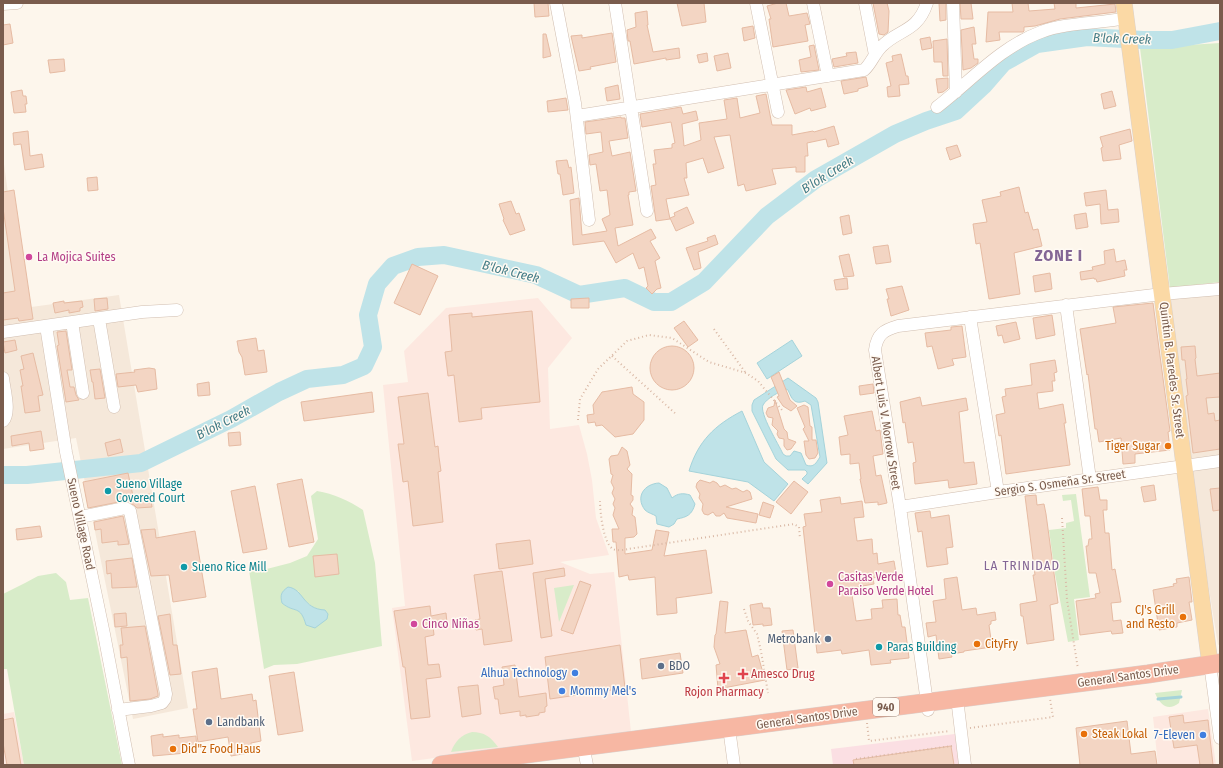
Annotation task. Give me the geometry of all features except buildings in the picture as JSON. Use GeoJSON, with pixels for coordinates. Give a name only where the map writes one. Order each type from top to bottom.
{"type":"FeatureCollection","features":[{"type":"Feature","properties":{"kind":"highway","name":"General Santos Drive"},"geometry":{"type":"LineString","coordinates":[[958,703],[1050,697],[1215,669]]}},
{"type":"Feature","properties":{"kind":"highway","name":"General Santos Drive"},"geometry":{"type":"LineString","coordinates":[[522,765],[586,760],[729,733],[1215,669]]}},
{"type":"Feature","properties":{"kind":"highway","name":"General Santos Drive"},"geometry":{"type":"LineString","coordinates":[[441,765],[866,719],[928,707]]}},
{"type":"Feature","properties":{"kind":"main road","name":"Quintin B. Paredes Sr. Street"},"geometry":{"type":"LineString","coordinates":[[1125,14],[1184,466],[1215,669]]}},
{"type":"Feature","properties":{"kind":"street"},"geometry":{"type":"LineString","coordinates":[[3,4],[17,3]]}},
{"type":"Feature","properties":{"kind":"street"},"geometry":{"type":"LineString","coordinates":[[556,3],[577,116],[589,220]]}},
{"type":"Feature","properties":{"kind":"street"},"geometry":{"type":"LineString","coordinates":[[615,3],[647,211]]}},
{"type":"Feature","properties":{"kind":"street"},"geometry":{"type":"LineString","coordinates":[[756,3],[778,112]]}},
{"type":"Feature","properties":{"kind":"street"},"geometry":{"type":"LineString","coordinates":[[813,3],[828,76]]}},
{"type":"Feature","properties":{"kind":"street"},"geometry":{"type":"LineString","coordinates":[[865,3],[875,55]]}},
{"type":"Feature","properties":{"kind":"street"},"geometry":{"type":"LineString","coordinates":[[577,116],[631,106],[864,70],[881,47],[889,40],[906,31],[916,23],[927,3]]}},
{"type":"Feature","properties":{"kind":"street"},"geometry":{"type":"LineString","coordinates":[[953,3],[956,92]]}},
{"type":"Feature","properties":{"kind":"street"},"geometry":{"type":"LineString","coordinates":[[937,107],[1013,45],[1041,32],[1069,25],[1112,21],[1125,14]]}},
{"type":"Feature","properties":{"kind":"street","name":"Albert Luis V. Morrow Street"},"geometry":{"type":"LineString","coordinates":[[928,707],[900,507],[875,350],[876,341],[881,334],[888,329],[898,326],[1162,294],[1220,289]]}},
{"type":"Feature","properties":{"kind":"street"},"geometry":{"type":"LineString","coordinates":[[1066,306],[1090,479]]}},
{"type":"Feature","properties":{"kind":"street"},"geometry":{"type":"LineString","coordinates":[[3,332],[142,312],[177,310]]}},
{"type":"Feature","properties":{"kind":"street"},"geometry":{"type":"LineString","coordinates":[[970,317],[998,492]]}},
{"type":"Feature","properties":{"kind":"street"},"geometry":{"type":"LineString","coordinates":[[99,319],[114,407]]}},
{"type":"Feature","properties":{"kind":"street"},"geometry":{"type":"LineString","coordinates":[[72,322],[84,393]]}},
{"type":"Feature","properties":{"kind":"street","name":"Sueno Village Road"},"geometry":{"type":"LineString","coordinates":[[46,326],[66,452],[129,765]]}},
{"type":"Feature","properties":{"kind":"street"},"geometry":{"type":"LineString","coordinates":[[3,378],[7,411],[3,421]]}},
{"type":"Feature","properties":{"kind":"street","name":"Sergio S. Osmeña Sr. Street"},"geometry":{"type":"LineString","coordinates":[[900,507],[1220,461]]}},
{"type":"Feature","properties":{"kind":"street"},"geometry":{"type":"LineString","coordinates":[[80,517],[125,508],[130,511],[164,686],[165,699],[162,703],[151,706],[118,710]]}},
{"type":"Feature","properties":{"kind":"street","name":"Quintin B. Paredes Sr. Street"},"geometry":{"type":"LineString","coordinates":[[1215,669],[1220,738]]}},
{"type":"Feature","properties":{"kind":"street"},"geometry":{"type":"LineString","coordinates":[[958,703],[965,765]]}},
{"type":"Feature","properties":{"kind":"street"},"geometry":{"type":"LineString","coordinates":[[729,733],[734,765]]}},
{"type":"Feature","properties":{"kind":"path"},"geometry":{"type":"LineString","coordinates":[[714,329],[746,373]]}},
{"type":"Feature","properties":{"kind":"path"},"geometry":{"type":"LineString","coordinates":[[578,420],[580,399],[598,369],[627,342],[650,335],[672,338],[709,362],[746,373],[758,381],[782,410]]}},
{"type":"Feature","properties":{"kind":"path"},"geometry":{"type":"LineString","coordinates":[[612,356],[677,415]]}},
{"type":"Feature","properties":{"kind":"path"},"geometry":{"type":"LineString","coordinates":[[600,501],[601,518],[605,535],[609,545],[612,549],[616,550],[628,550],[794,524],[799,527],[800,539]]}},
{"type":"Feature","properties":{"kind":"path"},"geometry":{"type":"LineString","coordinates":[[1062,518],[1067,600],[1078,668]]}},
{"type":"Feature","properties":{"kind":"path"},"geometry":{"type":"LineString","coordinates":[[744,609],[748,621],[756,634],[761,651],[768,693]]}},
{"type":"Feature","properties":{"kind":"path"},"geometry":{"type":"LineString","coordinates":[[866,719],[869,741],[1053,718],[1050,697]]}},
{"type":"Feature","properties":{"kind":"path"},"geometry":{"type":"LineString","coordinates":[[856,759],[952,746],[952,752]]}},
{"type":"Feature","properties":{"kind":"path"},"geometry":{"type":"LineString","coordinates":[[900,748],[901,753]]}},
{"type":"Feature","properties":{"kind":"shaded area"},"geometry":{"type":"Polygon","coordinates":[[[3,157],[24,308],[119,295],[188,708],[133,719],[76,438],[3,449],[3,157]]]}},
{"type":"Feature","properties":{"kind":"shaded area"},"geometry":{"type":"Polygon","coordinates":[[[1220,282],[1220,644],[1218,645],[1190,472],[1170,288],[1220,282]]]}},
{"type":"Feature","properties":{"kind":"shaded area"},"geometry":{"type":"Polygon","coordinates":[[[538,298],[572,338],[548,368],[550,429],[579,425],[592,480],[596,518],[609,555],[560,562],[590,574],[614,572],[631,732],[412,761],[392,608],[405,606],[383,385],[408,382],[404,351],[446,308],[538,298]]]}},
{"type":"Feature","properties":{"kind":"shaded area"},"geometry":{"type":"Polygon","coordinates":[[[1208,709],[1216,765],[1158,765],[1153,717],[1208,709]]]}},
{"type":"Feature","properties":{"kind":"shaded area"},"geometry":{"type":"Polygon","coordinates":[[[14,712],[24,765],[3,765],[3,714],[14,712]]]}},
{"type":"Feature","properties":{"kind":"shaded area"},"geometry":{"type":"Polygon","coordinates":[[[955,734],[959,765],[833,765],[831,749],[955,734]]]}},
{"type":"Feature","properties":{"kind":"green space"},"geometry":{"type":"Polygon","coordinates":[[[1220,43],[1220,282],[1170,288],[1140,48],[1220,43]]]}},
{"type":"Feature","properties":{"kind":"green space"},"geometry":{"type":"Polygon","coordinates":[[[317,491],[329,494],[346,500],[363,510],[375,563],[382,646],[297,664],[274,665],[264,669],[249,570],[259,571],[290,563],[307,556],[318,539],[311,496],[317,491]],[[298,591],[296,609],[303,614],[306,625],[316,610],[303,599],[298,591]]]}},
{"type":"Feature","properties":{"kind":"green space"},"geometry":{"type":"Polygon","coordinates":[[[1076,494],[1090,597],[1074,599],[1079,640],[1068,642],[1055,574],[1049,530],[1066,528],[1066,523],[1074,521],[1071,500],[1063,501],[1062,495],[1076,494]]]}},
{"type":"Feature","properties":{"kind":"green space"},"geometry":{"type":"Polygon","coordinates":[[[56,573],[66,582],[70,600],[88,598],[122,765],[24,765],[7,669],[3,669],[3,594],[38,576],[56,573]]]}},
{"type":"Feature","properties":{"kind":"green space"},"geometry":{"type":"Polygon","coordinates":[[[574,585],[559,622],[554,588],[574,585]]]}},
{"type":"Feature","properties":{"kind":"green space"},"geometry":{"type":"Polygon","coordinates":[[[1182,690],[1179,703],[1171,707],[1162,704],[1155,693],[1182,690]]]}},
{"type":"Feature","properties":{"kind":"green space"},"geometry":{"type":"Polygon","coordinates":[[[472,732],[487,736],[493,740],[498,747],[451,752],[459,739],[472,732]]]}},
{"type":"Feature","properties":{"kind":"water"},"geometry":{"type":"Polygon","coordinates":[[[792,340],[802,356],[767,379],[757,363],[792,340]]]}},
{"type":"Feature","properties":{"kind":"water"},"geometry":{"type":"Polygon","coordinates":[[[788,378],[816,398],[818,402],[827,463],[808,484],[802,479],[807,474],[805,470],[788,470],[776,459],[752,411],[754,400],[788,378]],[[786,389],[765,402],[763,405],[764,415],[783,454],[790,456],[794,451],[801,453],[806,465],[811,466],[816,463],[820,457],[811,405],[805,401],[796,402],[786,389]]]}},
{"type":"Feature","properties":{"kind":"water"},"geometry":{"type":"Polygon","coordinates":[[[742,411],[764,462],[788,484],[774,501],[748,482],[689,471],[697,451],[709,435],[732,416],[742,411]]]}},
{"type":"Feature","properties":{"kind":"water"},"geometry":{"type":"Polygon","coordinates":[[[659,483],[667,488],[672,498],[681,494],[690,495],[695,504],[689,515],[677,519],[674,524],[669,527],[657,524],[656,516],[645,510],[642,505],[641,496],[645,489],[659,483]]]}},
{"type":"Feature","properties":{"kind":"water"},"geometry":{"type":"Polygon","coordinates":[[[288,587],[297,591],[307,603],[317,609],[325,610],[328,614],[327,619],[315,628],[306,625],[302,614],[282,603],[282,594],[288,587]]]}},
{"type":"Feature","properties":{"kind":"waterway","name":"B'lok Creek"},"geometry":{"type":"LineString","coordinates":[[3,475],[27,475],[141,463],[231,419],[279,392],[307,379],[343,375],[364,366],[373,347],[368,315],[377,284],[393,266],[418,257],[444,255],[536,275],[579,295],[625,288],[654,302],[671,302],[704,282],[767,216],[816,179],[895,134],[926,121],[956,111],[983,86],[1003,63],[1037,44],[1087,37],[1172,40],[1220,31]]}},
{"type":"Feature","properties":{"kind":"waterway"},"geometry":{"type":"LineString","coordinates":[[1158,699],[1181,697]]}},
{"type":"Feature","properties":{"kind":"place","name":"La Mojica Suites"},"geometry":{"type":"Point","coordinates":[29,257]}},
{"type":"Feature","properties":{"kind":"place","name":"Tiger Sugar"},"geometry":{"type":"Point","coordinates":[1168,446]}},
{"type":"Feature","properties":{"kind":"place","name":"Sueno Village Covered Court"},"geometry":{"type":"Point","coordinates":[108,491]}},
{"type":"Feature","properties":{"kind":"place","name":"Sueno Rice Mill"},"geometry":{"type":"Point","coordinates":[184,567]}},
{"type":"Feature","properties":{"kind":"place","name":"Casitas Verde Paraiso Verde Hotel"},"geometry":{"type":"Point","coordinates":[830,584]}},
{"type":"Feature","properties":{"kind":"place","name":"CJ's Grill and Resto"},"geometry":{"type":"Point","coordinates":[1183,617]}},
{"type":"Feature","properties":{"kind":"place","name":"Cinco Niñas"},"geometry":{"type":"Point","coordinates":[414,624]}},
{"type":"Feature","properties":{"kind":"place","name":"Metrobank"},"geometry":{"type":"Point","coordinates":[828,639]}},
{"type":"Feature","properties":{"kind":"place","name":"CityFry"},"geometry":{"type":"Point","coordinates":[977,644]}},
{"type":"Feature","properties":{"kind":"place","name":"Paras Building"},"geometry":{"type":"Point","coordinates":[879,647]}},
{"type":"Feature","properties":{"kind":"place","name":"BDO"},"geometry":{"type":"Point","coordinates":[661,666]}},
{"type":"Feature","properties":{"kind":"place","name":"Alhua Technology"},"geometry":{"type":"Point","coordinates":[575,673]}},
{"type":"Feature","properties":{"kind":"place","name":"Amesco Drug"},"geometry":{"type":"Point","coordinates":[743,674]}},
{"type":"Feature","properties":{"kind":"place","name":"Rojon Pharmacy"},"geometry":{"type":"Point","coordinates":[724,678]}},
{"type":"Feature","properties":{"kind":"place","name":"Mommy Mel's"},"geometry":{"type":"Point","coordinates":[562,691]}},
{"type":"Feature","properties":{"kind":"place","name":"Landbank"},"geometry":{"type":"Point","coordinates":[209,722]}},
{"type":"Feature","properties":{"kind":"place","name":"Steak Lokal"},"geometry":{"type":"Point","coordinates":[1084,734]}},
{"type":"Feature","properties":{"kind":"place","name":"7-Eleven"},"geometry":{"type":"Point","coordinates":[1203,735]}},
{"type":"Feature","properties":{"kind":"place","name":"Did\"z Food Haus"},"geometry":{"type":"Point","coordinates":[173,749]}},
{"type":"Feature","properties":{"kind":"district","name":"ZONE I"},"geometry":{"type":"Point","coordinates":[1059,255]}},
{"type":"Feature","properties":{"kind":"district","name":"LA TRINIDAD"},"geometry":{"type":"Point","coordinates":[1022,565]}}]}
